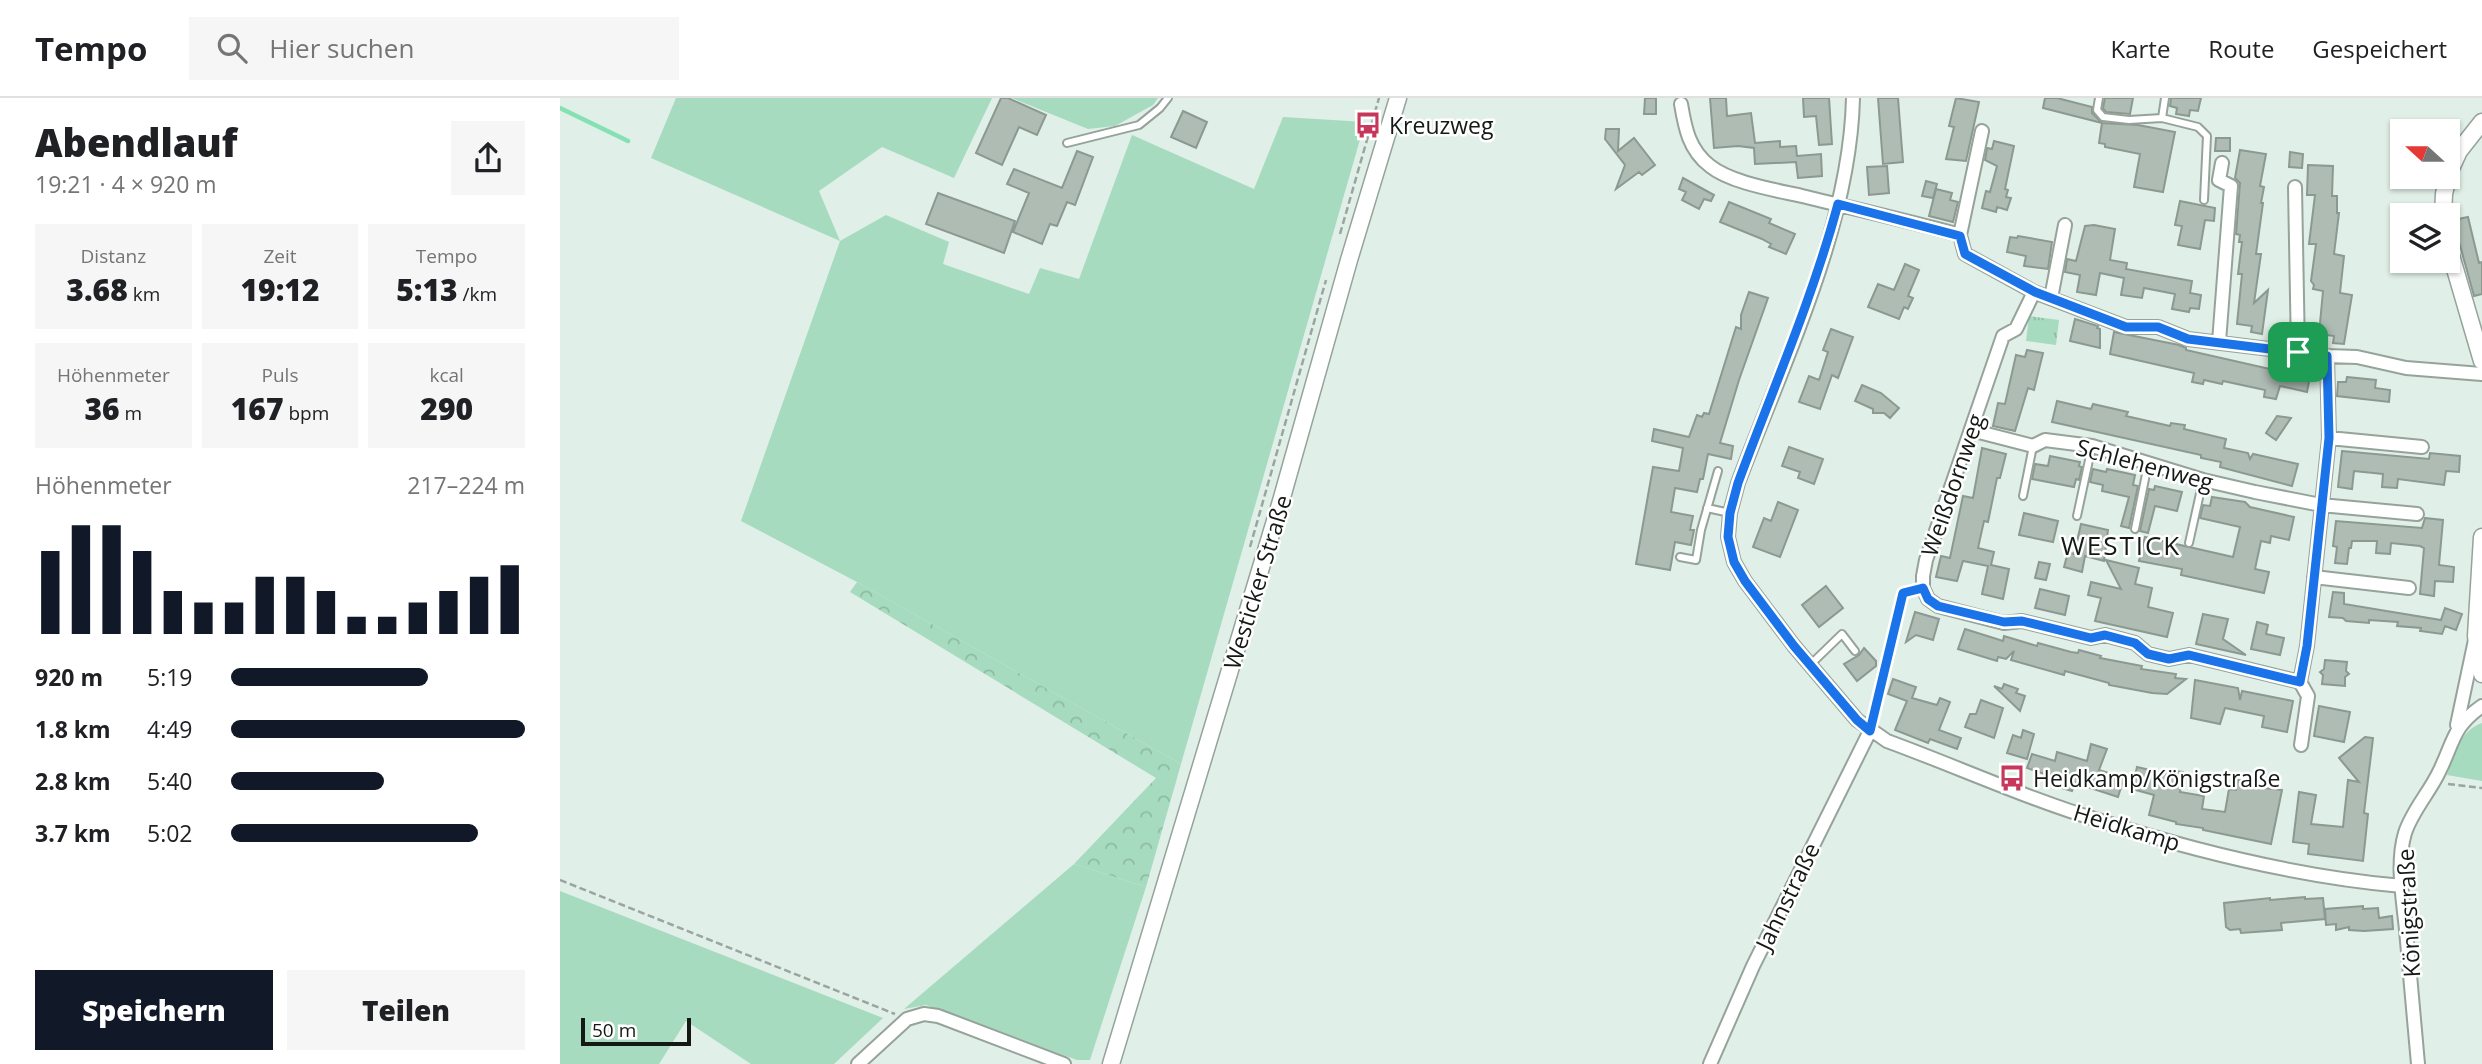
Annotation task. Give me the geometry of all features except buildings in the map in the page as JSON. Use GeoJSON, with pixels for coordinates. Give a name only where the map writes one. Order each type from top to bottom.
{"type":"FeatureCollection","features":[{"type":"Feature","properties":{"kind":"street","name":"Westicker Straße"},"geometry":{"type":"LineString","coordinates":[[1111,1064],[1273,528],[1398,98]]}},
{"type":"Feature","properties":{"kind":"street","name":"Heidkamp"},"geometry":{"type":"LineString","coordinates":[[1853,98],[1849,153],[1827,245],[1738,483],[1730,513],[1728,537],[1734,562],[1745,581],[1857,720],[1887,741],[2100,821],[2212,853],[2338,879],[2402,886]]}},
{"type":"Feature","properties":{"kind":"street"},"geometry":{"type":"LineString","coordinates":[[1681,104],[1686,134],[1695,151],[1711,167],[1733,178],[1960,236]]}},
{"type":"Feature","properties":{"kind":"street"},"geometry":{"type":"LineString","coordinates":[[2460,150],[2482,122]]}},
{"type":"Feature","properties":{"kind":"street"},"geometry":{"type":"LineString","coordinates":[[1982,131],[1960,236],[1965,254],[2035,292],[2126,327],[2158,327],[2188,339],[2327,356],[2357,357],[2406,368],[2482,374]]}},
{"type":"Feature","properties":{"kind":"street"},"geometry":{"type":"LineString","coordinates":[[2219,342],[2231,186],[2219,180],[2221,163]]}},
{"type":"Feature","properties":{"kind":"street"},"geometry":{"type":"LineString","coordinates":[[2295,187],[2298,352]]}},
{"type":"Feature","properties":{"kind":"street"},"geometry":{"type":"LineString","coordinates":[[2052,298],[2065,225]]}},
{"type":"Feature","properties":{"kind":"street"},"geometry":{"type":"LineString","coordinates":[[2456,273],[2482,360]]}},
{"type":"Feature","properties":{"kind":"street","name":"Weißdornweg"},"geometry":{"type":"LineString","coordinates":[[2035,292],[2016,329],[2003,336],[1926,560],[1923,588],[1928,599],[1938,606],[2004,622],[2022,621],[2091,638],[2105,635],[2135,643],[2148,654],[2159,657],[2169,659],[2189,655],[2300,682]]}},
{"type":"Feature","properties":{"kind":"street"},"geometry":{"type":"LineString","coordinates":[[2301,745],[2308,696],[2300,682],[2329,438],[2327,356]]}},
{"type":"Feature","properties":{"kind":"street","name":"Schlehenweg"},"geometry":{"type":"LineString","coordinates":[[1971,430],[2034,446],[2045,440],[2092,446],[2203,480],[2321,505]]}},
{"type":"Feature","properties":{"kind":"street"},"geometry":{"type":"LineString","coordinates":[[2329,438],[2421,447]]}},
{"type":"Feature","properties":{"kind":"street"},"geometry":{"type":"LineString","coordinates":[[2321,505],[2417,514]]}},
{"type":"Feature","properties":{"kind":"street","name":"Königstraße"},"geometry":{"type":"LineString","coordinates":[[2418,1064],[2401,855],[2404,834],[2434,782],[2456,731],[2476,636],[2482,537]]}},
{"type":"Feature","properties":{"kind":"street"},"geometry":{"type":"LineString","coordinates":[[2314,577],[2409,588]]}},
{"type":"Feature","properties":{"kind":"street","name":"Königstraße"},"geometry":{"type":"LineString","coordinates":[[2476,636],[2482,674]]}},
{"type":"Feature","properties":{"kind":"street","name":"Königstraße"},"geometry":{"type":"LineString","coordinates":[[2456,731],[2466,717],[2482,706]]}},
{"type":"Feature","properties":{"kind":"street","name":"Jahnstraße"},"geometry":{"type":"LineString","coordinates":[[1710,1064],[1752,966],[1870,731]]}},
{"type":"Feature","properties":{"kind":"street"},"geometry":{"type":"LineString","coordinates":[[859,1064],[906,1019],[924,1014],[938,1016],[1064,1064]]}},
{"type":"Feature","properties":{"kind":"lane"},"geometry":{"type":"LineString","coordinates":[[1066,143],[1139,125],[1168,98]]}},
{"type":"Feature","properties":{"kind":"lane"},"geometry":{"type":"LineString","coordinates":[[2099,98],[2097,110],[2103,117],[2129,120],[2162,118],[2198,127],[2207,136],[2204,200]]}},
{"type":"Feature","properties":{"kind":"lane"},"geometry":{"type":"LineString","coordinates":[[2162,118],[2165,98]]}},
{"type":"Feature","properties":{"kind":"lane"},"geometry":{"type":"LineString","coordinates":[[2023,496],[2034,446]]}},
{"type":"Feature","properties":{"kind":"lane"},"geometry":{"type":"LineString","coordinates":[[2077,516],[2092,446]]}},
{"type":"Feature","properties":{"kind":"lane"},"geometry":{"type":"LineString","coordinates":[[2135,529],[2149,462]]}},
{"type":"Feature","properties":{"kind":"lane"},"geometry":{"type":"LineString","coordinates":[[1681,557],[1696,560],[1718,471]]}},
{"type":"Feature","properties":{"kind":"lane"},"geometry":{"type":"LineString","coordinates":[[2189,543],[2203,480]]}},
{"type":"Feature","properties":{"kind":"lane"},"geometry":{"type":"LineString","coordinates":[[1707,508],[1730,513]]}},
{"type":"Feature","properties":{"kind":"lane"},"geometry":{"type":"LineString","coordinates":[[1810,665],[1842,635],[1855,651]]}},
{"type":"Feature","properties":{"kind":"path"},"geometry":{"type":"LineString","coordinates":[[1870,731],[1903,593],[1923,588]]}},
{"type":"Feature","properties":{"kind":"path"},"geometry":{"type":"LineString","coordinates":[[2434,782],[2482,788]]}},
{"type":"Feature","properties":{"kind":"path"},"geometry":{"type":"LineString","coordinates":[[560,880],[906,1019]]}},
{"type":"Feature","properties":{"kind":"green space"},"geometry":{"type":"Polygon","coordinates":[[[676,98],[992,98],[954,178],[882,147],[819,191],[840,241],[651,158],[676,98]]]}},
{"type":"Feature","properties":{"kind":"green space"},"geometry":{"type":"Polygon","coordinates":[[[1012,98],[1158,98],[1153,105],[1115,126],[1088,129],[1012,98]]]}},
{"type":"Feature","properties":{"kind":"green space"},"geometry":{"type":"Polygon","coordinates":[[[1283,117],[1365,122],[1181,764],[857,582],[741,521],[840,241],[886,215],[949,242],[943,264],[1029,294],[1040,268],[1079,279],[1132,135],[1254,189],[1283,117]]]}},
{"type":"Feature","properties":{"kind":"green space"},"geometry":{"type":"Polygon","coordinates":[[[2029,316],[2059,320],[2056,345],[2026,341],[2029,316]]]}},
{"type":"Feature","properties":{"kind":"green space"},"geometry":{"type":"Polygon","coordinates":[[[857,582],[1181,764],[1146,887],[1074,864],[1156,778],[850,592],[857,582]]]}},
{"type":"Feature","properties":{"kind":"green space"},"geometry":{"type":"Polygon","coordinates":[[[2482,723],[2482,781],[2447,775],[2463,737],[2482,723]]]}},
{"type":"Feature","properties":{"kind":"green space"},"geometry":{"type":"Polygon","coordinates":[[[1074,864],[1146,887],[1090,1060],[1077,1060],[926,1005],[904,1009],[1074,864]]]}},
{"type":"Feature","properties":{"kind":"green space"},"geometry":{"type":"Polygon","coordinates":[[[560,891],[883,1018],[834,1064],[751,1064],[686,1021],[659,1064],[560,1064],[560,891]]]}},
{"type":"Feature","properties":{"kind":"waterway"},"geometry":{"type":"LineString","coordinates":[[560,108],[628,141]]}},
{"type":"Feature","properties":{"kind":"place","name":"Kreuzweg"},"geometry":{"type":"Point","coordinates":[1368,125]}},
{"type":"Feature","properties":{"kind":"place","name":"Heidkamp/Königstraße"},"geometry":{"type":"Point","coordinates":[2012,778]}},
{"type":"Feature","properties":{"kind":"district","name":"WESTICK"},"geometry":{"type":"Point","coordinates":[2121,545]}},
{"type":"Feature","properties":{"kind":"route"},"geometry":{"type":"LineString","coordinates":[[1838,204],[1960,236],[1965,254],[2035,292],[2126,327],[2158,327],[2188,339],[2298,352],[2327,356],[2329,438],[2307,646],[2300,682],[2189,655],[2169,659],[2148,654],[2135,643],[2105,635],[2091,638],[2022,621],[2004,622],[1938,606],[1928,599],[1923,588],[1903,593],[1870,731],[1857,720],[1794,646],[1734,562],[1728,537],[1730,513],[1738,483],[1827,245],[1838,204]]}}]}
